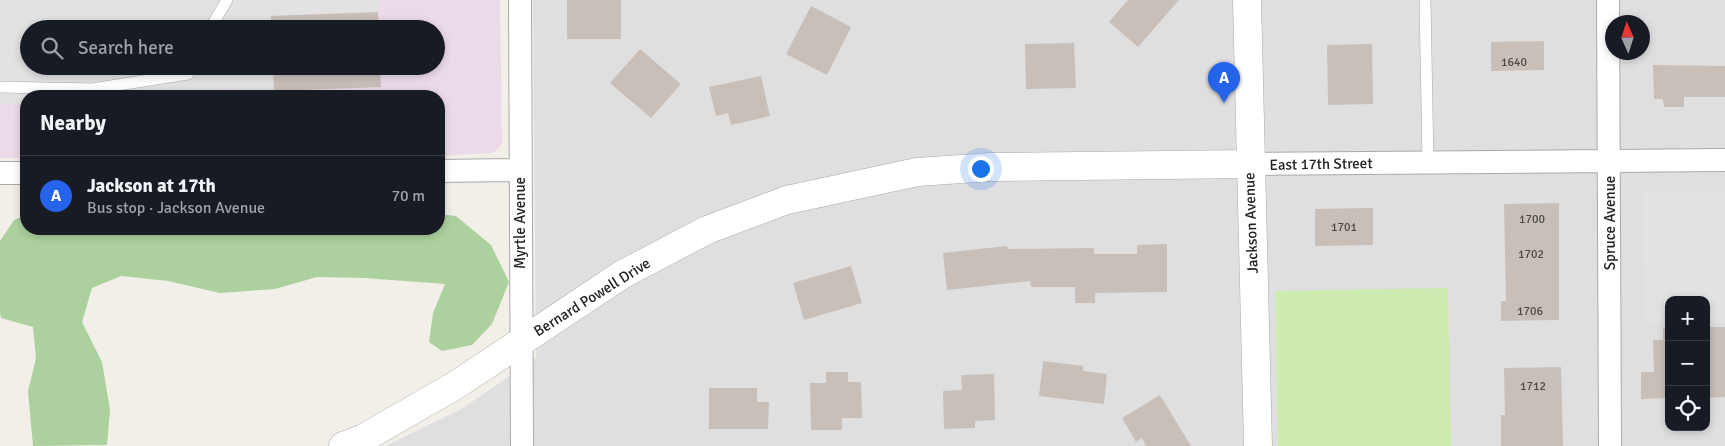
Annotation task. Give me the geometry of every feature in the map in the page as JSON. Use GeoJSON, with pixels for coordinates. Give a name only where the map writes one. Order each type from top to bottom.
{"type":"FeatureCollection","features":[{"type":"Feature","properties":{"kind":"street","name":"Myrtle Avenue"},"geometry":{"type":"LineString","coordinates":[[520,0],[522,446]]}},
{"type":"Feature","properties":{"kind":"street","name":"Jackson Avenue"},"geometry":{"type":"LineString","coordinates":[[1247,0],[1258,446]]}},
{"type":"Feature","properties":{"kind":"street","name":"Spruce Avenue"},"geometry":{"type":"LineString","coordinates":[[1608,0],[1610,446]]}},
{"type":"Feature","properties":{"kind":"street","name":"East 17th Street"},"geometry":{"type":"LineString","coordinates":[[917,172],[991,167],[1725,160]]}},
{"type":"Feature","properties":{"kind":"street"},"geometry":{"type":"LineString","coordinates":[[445,171],[520,170]]}},
{"type":"Feature","properties":{"kind":"street","name":"Bernard Powell Drive"},"geometry":{"type":"LineString","coordinates":[[343,446],[364,438],[447,390],[623,274],[707,230],[787,200],[917,172]]}},
{"type":"Feature","properties":{"kind":"street"},"geometry":{"type":"LineString","coordinates":[[0,173],[20,173]]}},
{"type":"Feature","properties":{"kind":"lane"},"geometry":{"type":"LineString","coordinates":[[215,20],[227,0]]}},
{"type":"Feature","properties":{"kind":"lane"},"geometry":{"type":"LineString","coordinates":[[1425,0],[1428,163]]}},
{"type":"Feature","properties":{"kind":"lane"},"geometry":{"type":"LineString","coordinates":[[0,88],[92,89],[182,75]]}},
{"type":"Feature","properties":{"kind":"shaded area"},"geometry":{"type":"Polygon","coordinates":[[[0,0],[500,0],[502,144],[493,153],[445,156],[445,90],[20,90],[20,158],[0,158],[0,0]]]}},
{"type":"Feature","properties":{"kind":"shaded area"},"geometry":{"type":"Polygon","coordinates":[[[0,0],[378,0],[378,12],[271,16],[271,20],[20,20],[20,75],[273,75],[274,90],[20,90],[20,103],[0,104],[0,0]]]}},
{"type":"Feature","properties":{"kind":"shaded area"},"geometry":{"type":"Polygon","coordinates":[[[533,0],[1725,0],[1725,446],[385,446],[460,410],[536,358],[533,0]]]}},
{"type":"Feature","properties":{"kind":"shaded area"},"geometry":{"type":"Polygon","coordinates":[[[1725,191],[1725,323],[1710,323],[1710,296],[1665,296],[1665,323],[1644,324],[1643,192],[1725,191]]]}},
{"type":"Feature","properties":{"kind":"green space"},"geometry":{"type":"Polygon","coordinates":[[[445,215],[456,216],[491,245],[509,282],[492,324],[472,345],[442,351],[429,342],[433,313],[445,284],[364,278],[317,277],[275,289],[220,293],[168,281],[121,276],[92,288],[82,322],[102,362],[110,410],[107,445],[33,446],[28,391],[36,358],[33,327],[1,318],[0,312],[0,241],[14,220],[20,218],[20,235],[445,235],[445,215]]]}},
{"type":"Feature","properties":{"kind":"green space"},"geometry":{"type":"Polygon","coordinates":[[[1448,288],[1451,446],[1278,446],[1275,291],[1448,288]]]}},
{"type":"Feature","properties":{"kind":"building"},"geometry":{"type":"Polygon","coordinates":[[[567,0],[621,0],[621,39],[567,39],[567,0]]]}},
{"type":"Feature","properties":{"kind":"building"},"geometry":{"type":"Polygon","coordinates":[[[1128,0],[1179,0],[1138,47],[1109,22],[1128,0]]]}},
{"type":"Feature","properties":{"kind":"building"},"geometry":{"type":"Polygon","coordinates":[[[811,6],[851,27],[827,75],[786,54],[811,6]]]}},
{"type":"Feature","properties":{"kind":"building"},"geometry":{"type":"Polygon","coordinates":[[[378,12],[378,20],[271,20],[271,16],[378,12]]]}},
{"type":"Feature","properties":{"kind":"building"},"geometry":{"type":"Polygon","coordinates":[[[1544,41],[1544,70],[1491,71],[1491,42],[1544,41]]]}},
{"type":"Feature","properties":{"kind":"building"},"geometry":{"type":"Polygon","coordinates":[[[1074,43],[1076,88],[1026,89],[1025,44],[1074,43]]]}},
{"type":"Feature","properties":{"kind":"building"},"geometry":{"type":"Polygon","coordinates":[[[1372,44],[1373,104],[1328,105],[1327,45],[1372,44]]]}},
{"type":"Feature","properties":{"kind":"building"},"geometry":{"type":"Polygon","coordinates":[[[640,49],[681,84],[651,118],[610,83],[640,49]]]}},
{"type":"Feature","properties":{"kind":"building"},"geometry":{"type":"Polygon","coordinates":[[[1653,65],[1725,66],[1725,97],[1684,97],[1684,107],[1664,107],[1663,99],[1654,99],[1653,65]]]}},
{"type":"Feature","properties":{"kind":"building"},"geometry":{"type":"Polygon","coordinates":[[[273,75],[380,75],[381,87],[274,90],[273,75]]]}},
{"type":"Feature","properties":{"kind":"building"},"geometry":{"type":"Polygon","coordinates":[[[761,76],[770,116],[731,125],[728,113],[716,116],[709,87],[761,76]]]}},
{"type":"Feature","properties":{"kind":"building"},"geometry":{"type":"Polygon","coordinates":[[[1559,203],[1559,320],[1501,321],[1501,301],[1506,301],[1504,204],[1559,203]]]}},
{"type":"Feature","properties":{"kind":"building"},"geometry":{"type":"Polygon","coordinates":[[[1373,208],[1373,245],[1315,246],[1315,209],[1373,208]]]}},
{"type":"Feature","properties":{"kind":"building"},"geometry":{"type":"Polygon","coordinates":[[[1167,244],[1167,292],[1095,293],[1095,303],[1075,303],[1075,287],[1031,287],[1030,281],[947,290],[943,253],[1007,246],[1008,249],[1094,248],[1094,254],[1137,254],[1137,245],[1167,244]]]}},
{"type":"Feature","properties":{"kind":"building"},"geometry":{"type":"Polygon","coordinates":[[[851,266],[862,303],[804,320],[793,283],[851,266]]]}},
{"type":"Feature","properties":{"kind":"building"},"geometry":{"type":"Polygon","coordinates":[[[1710,327],[1725,327],[1725,397],[1710,398],[1710,327]]]}},
{"type":"Feature","properties":{"kind":"building"},"geometry":{"type":"Polygon","coordinates":[[[1663,328],[1665,328],[1665,398],[1641,399],[1641,372],[1654,372],[1653,340],[1663,340],[1663,328]]]}},
{"type":"Feature","properties":{"kind":"building"},"geometry":{"type":"Polygon","coordinates":[[[1043,361],[1083,366],[1083,371],[1107,374],[1104,404],[1039,396],[1043,361]]]}},
{"type":"Feature","properties":{"kind":"building"},"geometry":{"type":"Polygon","coordinates":[[[1561,367],[1563,446],[1501,446],[1501,415],[1505,415],[1504,368],[1561,367]]]}},
{"type":"Feature","properties":{"kind":"building"},"geometry":{"type":"Polygon","coordinates":[[[826,372],[848,372],[848,382],[861,382],[862,418],[842,418],[842,430],[811,430],[810,383],[826,383],[826,372]]]}},
{"type":"Feature","properties":{"kind":"building"},"geometry":{"type":"Polygon","coordinates":[[[994,374],[995,420],[975,421],[975,428],[944,429],[943,391],[962,390],[961,375],[994,374]]]}},
{"type":"Feature","properties":{"kind":"building"},"geometry":{"type":"Polygon","coordinates":[[[709,388],[757,388],[757,402],[769,402],[768,429],[709,429],[709,388]]]}},
{"type":"Feature","properties":{"kind":"building"},"geometry":{"type":"Polygon","coordinates":[[[1160,395],[1191,446],[1146,446],[1142,438],[1136,442],[1122,418],[1160,395]]]}},
{"type":"Feature","properties":{"kind":"place","name":"Jackson at 17th"},"geometry":{"type":"Point","coordinates":[1224,103]}}]}
